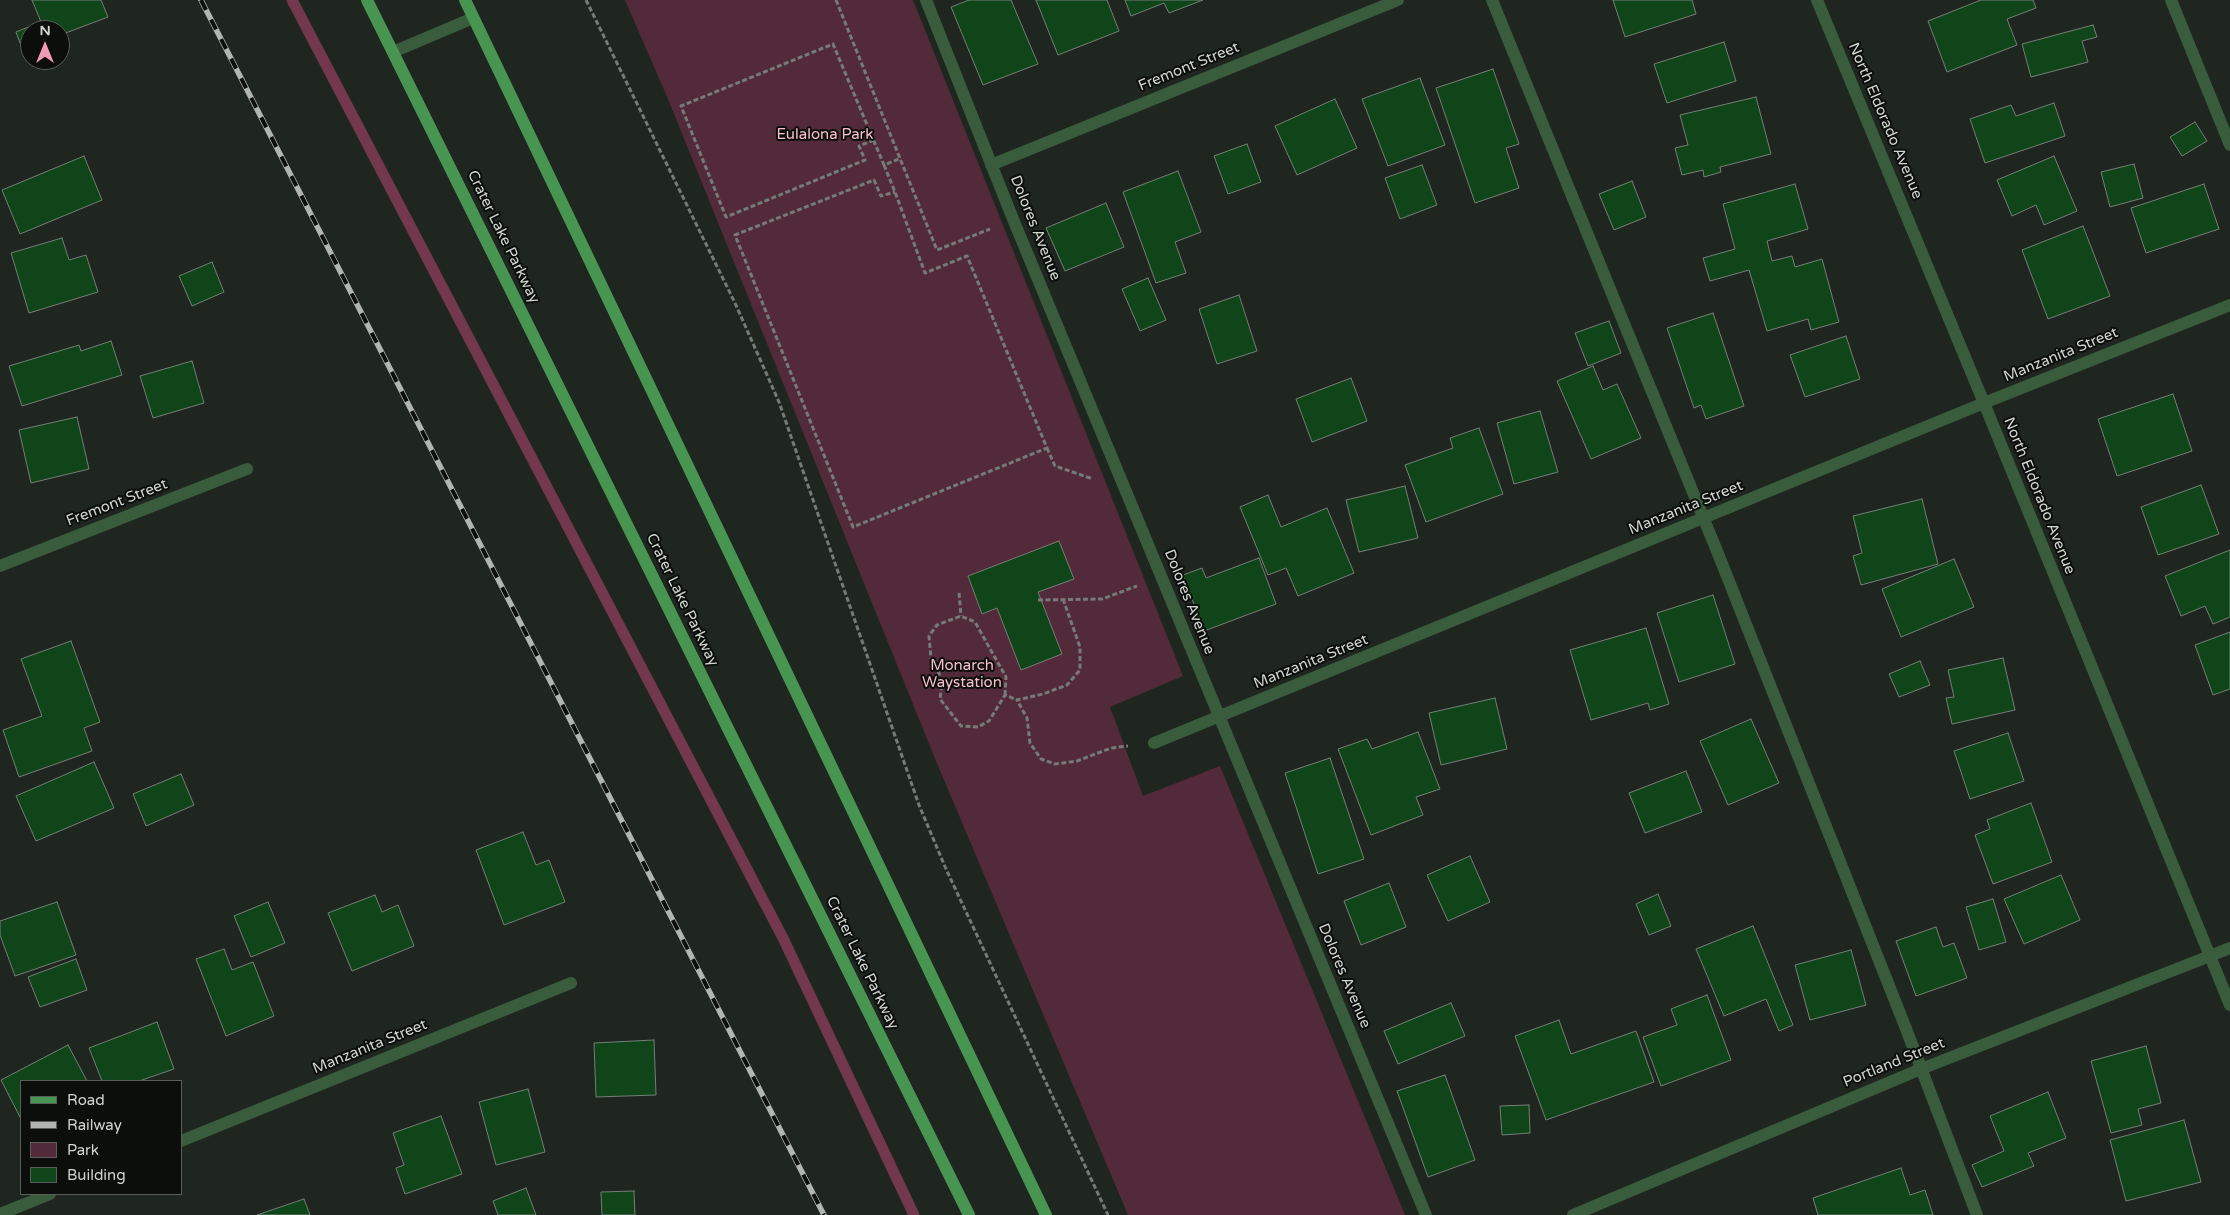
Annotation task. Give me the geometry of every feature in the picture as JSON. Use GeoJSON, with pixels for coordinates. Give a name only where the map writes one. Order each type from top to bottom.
{"type":"FeatureCollection","features":[{"type":"Feature","properties":{"kind":"main road","name":"Crater Lake Parkway"},"geometry":{"type":"LineString","coordinates":[[367,0],[969,1215]]}},
{"type":"Feature","properties":{"kind":"main road"},"geometry":{"type":"LineString","coordinates":[[465,0],[1046,1215]]}},
{"type":"Feature","properties":{"kind":"street","name":"Dolores Avenue"},"geometry":{"type":"LineString","coordinates":[[926,0],[991,165],[1426,1215]]}},
{"type":"Feature","properties":{"kind":"street","name":"Fremont Street"},"geometry":{"type":"LineString","coordinates":[[991,165],[1398,0]]}},
{"type":"Feature","properties":{"kind":"street"},"geometry":{"type":"LineString","coordinates":[[1492,0],[1704,518],[1922,1069],[1977,1215]]}},
{"type":"Feature","properties":{"kind":"street","name":"North Eldorado Avenue"},"geometry":{"type":"LineString","coordinates":[[1817,0],[2230,1005]]}},
{"type":"Feature","properties":{"kind":"street"},"geometry":{"type":"LineString","coordinates":[[2175,1],[2230,145]]}},
{"type":"Feature","properties":{"kind":"street"},"geometry":{"type":"LineString","coordinates":[[393,52],[473,18]]}},
{"type":"Feature","properties":{"kind":"street","name":"Manzanita Street"},"geometry":{"type":"LineString","coordinates":[[1154,743],[1219,718],[1984,403],[2230,305]]}},
{"type":"Feature","properties":{"kind":"street","name":"Fremont Street"},"geometry":{"type":"LineString","coordinates":[[0,566],[247,469]]}},
{"type":"Feature","properties":{"kind":"street","name":"Portland Street"},"geometry":{"type":"LineString","coordinates":[[1573,1215],[1922,1069],[2230,948]]}},
{"type":"Feature","properties":{"kind":"street","name":"Manzanita Street"},"geometry":{"type":"LineString","coordinates":[[182,1141],[571,983]]}},
{"type":"Feature","properties":{"kind":"street"},"geometry":{"type":"LineString","coordinates":[[0,1214],[48,1195]]}},
{"type":"Feature","properties":{"kind":"path"},"geometry":{"type":"LineString","coordinates":[[586,0],[735,303],[780,402],[919,805],[946,869],[1108,1215]]}},
{"type":"Feature","properties":{"kind":"path"},"geometry":{"type":"LineString","coordinates":[[836,0],[937,250],[1014,219]]}},
{"type":"Feature","properties":{"kind":"path"},"geometry":{"type":"LineString","coordinates":[[874,140],[859,146],[866,160],[726,217],[681,106],[833,44],[874,140],[895,192],[925,273],[967,256],[1055,466],[1125,489]]}},
{"type":"Feature","properties":{"kind":"path"},"geometry":{"type":"LineString","coordinates":[[884,165],[901,158]]}},
{"type":"Feature","properties":{"kind":"path"},"geometry":{"type":"LineString","coordinates":[[895,192],[881,196],[874,180],[735,235],[854,527],[1047,448]]}},
{"type":"Feature","properties":{"kind":"path"},"geometry":{"type":"LineString","coordinates":[[1038,600],[1102,599],[1162,577]]}},
{"type":"Feature","properties":{"kind":"path"},"geometry":{"type":"LineString","coordinates":[[959,593],[961,616]]}},
{"type":"Feature","properties":{"kind":"path"},"geometry":{"type":"LineString","coordinates":[[1006,696],[1018,700],[1043,694],[1067,685],[1080,670],[1080,647],[1062,600]]}},
{"type":"Feature","properties":{"kind":"path"},"geometry":{"type":"LineString","coordinates":[[961,616],[975,622],[1006,677],[1006,696],[989,721],[978,727],[961,726],[940,699],[942,684],[938,670],[930,658],[929,636],[937,625],[961,616]]}},
{"type":"Feature","properties":{"kind":"path"},"geometry":{"type":"LineString","coordinates":[[1018,700],[1027,718],[1030,743],[1041,759],[1055,764],[1077,762],[1111,748],[1154,743]]}},
{"type":"Feature","properties":{"kind":"green space","name":"Eulalona Park"},"geometry":{"type":"Polygon","coordinates":[[[625,0],[913,0],[1183,676],[1110,707],[1143,796],[1220,766],[1405,1215],[1128,1215],[936,761],[668,99],[625,0]]]}},
{"type":"Feature","properties":{"kind":"building"},"geometry":{"type":"Polygon","coordinates":[[[32,0],[101,0],[108,17],[70,31],[70,20],[40,20],[32,0]]]}},
{"type":"Feature","properties":{"kind":"building"},"geometry":{"type":"Polygon","coordinates":[[[969,0],[1011,0],[1038,64],[983,85],[951,7],[969,0]]]}},
{"type":"Feature","properties":{"kind":"building"},"geometry":{"type":"Polygon","coordinates":[[[1036,0],[1107,0],[1119,31],[1058,55],[1036,0]]]}},
{"type":"Feature","properties":{"kind":"building"},"geometry":{"type":"Polygon","coordinates":[[[1125,0],[1203,0],[1169,13],[1164,3],[1131,16],[1125,0]]]}},
{"type":"Feature","properties":{"kind":"building"},"geometry":{"type":"Polygon","coordinates":[[[1613,0],[1692,0],[1696,14],[1625,37],[1613,0]]]}},
{"type":"Feature","properties":{"kind":"building"},"geometry":{"type":"Polygon","coordinates":[[[1981,0],[2033,0],[2036,8],[2007,19],[2017,45],[1947,72],[1928,21],[1981,0]]]}},
{"type":"Feature","properties":{"kind":"building"},"geometry":{"type":"Polygon","coordinates":[[[2093,25],[2097,37],[2082,41],[2088,62],[2031,77],[2022,44],[2093,25]]]}},
{"type":"Feature","properties":{"kind":"building"},"geometry":{"type":"Polygon","coordinates":[[[20,30],[20,43],[16,32],[20,30]]]}},
{"type":"Feature","properties":{"kind":"building"},"geometry":{"type":"Polygon","coordinates":[[[1724,42],[1736,81],[1667,103],[1654,64],[1724,42]]]}},
{"type":"Feature","properties":{"kind":"building"},"geometry":{"type":"Polygon","coordinates":[[[1493,69],[1519,144],[1506,148],[1519,188],[1475,203],[1436,88],[1493,69]]]}},
{"type":"Feature","properties":{"kind":"building"},"geometry":{"type":"Polygon","coordinates":[[[1420,78],[1445,145],[1388,166],[1362,99],[1420,78]]]}},
{"type":"Feature","properties":{"kind":"building"},"geometry":{"type":"Polygon","coordinates":[[[1756,97],[1771,154],[1720,167],[1721,172],[1704,177],[1703,170],[1682,175],[1675,148],[1688,145],[1680,115],[1756,97]]]}},
{"type":"Feature","properties":{"kind":"building"},"geometry":{"type":"Polygon","coordinates":[[[1335,99],[1357,148],[1297,175],[1275,126],[1335,99]]]}},
{"type":"Feature","properties":{"kind":"building"},"geometry":{"type":"Polygon","coordinates":[[[2054,103],[2065,136],[1985,163],[1970,119],[2011,105],[2016,116],[2054,103]]]}},
{"type":"Feature","properties":{"kind":"building"},"geometry":{"type":"Polygon","coordinates":[[[2195,122],[2207,141],[2182,156],[2170,137],[2195,122]]]}},
{"type":"Feature","properties":{"kind":"building"},"geometry":{"type":"Polygon","coordinates":[[[1247,144],[1261,182],[1228,194],[1214,156],[1247,144]]]}},
{"type":"Feature","properties":{"kind":"building"},"geometry":{"type":"Polygon","coordinates":[[[84,156],[102,200],[20,234],[2,190],[84,156]]]}},
{"type":"Feature","properties":{"kind":"building"},"geometry":{"type":"Polygon","coordinates":[[[2054,156],[2077,211],[2044,225],[2036,205],[2012,216],[1997,180],[2054,156]]]}},
{"type":"Feature","properties":{"kind":"building"},"geometry":{"type":"Polygon","coordinates":[[[2134,164],[2143,198],[2110,207],[2101,172],[2134,164]]]}},
{"type":"Feature","properties":{"kind":"building"},"geometry":{"type":"Polygon","coordinates":[[[1422,165],[1437,205],[1400,219],[1385,178],[1422,165]]]}},
{"type":"Feature","properties":{"kind":"building"},"geometry":{"type":"Polygon","coordinates":[[[1178,171],[1201,232],[1175,242],[1186,273],[1156,283],[1123,192],[1178,171]]]}},
{"type":"Feature","properties":{"kind":"building"},"geometry":{"type":"Polygon","coordinates":[[[1632,181],[1646,217],[1614,230],[1599,194],[1632,181]]]}},
{"type":"Feature","properties":{"kind":"building"},"geometry":{"type":"Polygon","coordinates":[[[1795,184],[1808,229],[1767,241],[1772,261],[1792,256],[1795,267],[1822,259],[1839,322],[1811,330],[1808,319],[1767,331],[1749,270],[1710,281],[1703,258],[1735,249],[1723,204],[1795,184]]]}},
{"type":"Feature","properties":{"kind":"building"},"geometry":{"type":"Polygon","coordinates":[[[2204,184],[2219,229],[2146,253],[2131,208],[2204,184]]]}},
{"type":"Feature","properties":{"kind":"building"},"geometry":{"type":"Polygon","coordinates":[[[1106,203],[1124,247],[1065,271],[1046,228],[1106,203]]]}},
{"type":"Feature","properties":{"kind":"building"},"geometry":{"type":"Polygon","coordinates":[[[2083,226],[2110,296],[2048,319],[2022,250],[2083,226]]]}},
{"type":"Feature","properties":{"kind":"building"},"geometry":{"type":"Polygon","coordinates":[[[62,238],[69,260],[86,255],[98,292],[29,313],[11,253],[62,238]]]}},
{"type":"Feature","properties":{"kind":"building"},"geometry":{"type":"Polygon","coordinates":[[[212,262],[224,292],[192,306],[179,276],[212,262]]]}},
{"type":"Feature","properties":{"kind":"building"},"geometry":{"type":"Polygon","coordinates":[[[1148,278],[1166,320],[1140,331],[1122,289],[1148,278]]]}},
{"type":"Feature","properties":{"kind":"building"},"geometry":{"type":"Polygon","coordinates":[[[1239,295],[1257,351],[1217,364],[1199,309],[1239,295]]]}},
{"type":"Feature","properties":{"kind":"building"},"geometry":{"type":"Polygon","coordinates":[[[1713,313],[1744,406],[1706,419],[1701,405],[1694,408],[1667,328],[1713,313]]]}},
{"type":"Feature","properties":{"kind":"building"},"geometry":{"type":"Polygon","coordinates":[[[1609,321],[1621,353],[1588,366],[1575,333],[1609,321]]]}},
{"type":"Feature","properties":{"kind":"building"},"geometry":{"type":"Polygon","coordinates":[[[1846,336],[1860,379],[1805,397],[1790,355],[1846,336]]]}},
{"type":"Feature","properties":{"kind":"building"},"geometry":{"type":"Polygon","coordinates":[[[111,341],[122,375],[22,406],[9,366],[79,345],[81,351],[111,341]]]}},
{"type":"Feature","properties":{"kind":"building"},"geometry":{"type":"Polygon","coordinates":[[[192,361],[204,403],[153,418],[140,376],[192,361]]]}},
{"type":"Feature","properties":{"kind":"building"},"geometry":{"type":"Polygon","coordinates":[[[1593,366],[1603,390],[1617,384],[1641,438],[1591,459],[1557,381],[1593,366]]]}},
{"type":"Feature","properties":{"kind":"building"},"geometry":{"type":"Polygon","coordinates":[[[1351,378],[1367,421],[1312,442],[1296,399],[1351,378]]]}},
{"type":"Feature","properties":{"kind":"building"},"geometry":{"type":"Polygon","coordinates":[[[2173,394],[2192,451],[2117,476],[2098,419],[2173,394]]]}},
{"type":"Feature","properties":{"kind":"building"},"geometry":{"type":"Polygon","coordinates":[[[1540,411],[1558,472],[1514,484],[1497,423],[1540,411]]]}},
{"type":"Feature","properties":{"kind":"building"},"geometry":{"type":"Polygon","coordinates":[[[77,417],[89,469],[31,483],[19,430],[77,417]]]}},
{"type":"Feature","properties":{"kind":"building"},"geometry":{"type":"Polygon","coordinates":[[[1479,428],[1503,494],[1426,522],[1405,465],[1453,448],[1450,438],[1479,428]]]}},
{"type":"Feature","properties":{"kind":"building"},"geometry":{"type":"Polygon","coordinates":[[[2201,485],[2219,534],[2158,555],[2141,507],[2201,485]]]}},
{"type":"Feature","properties":{"kind":"building"},"geometry":{"type":"Polygon","coordinates":[[[1405,486],[1418,538],[1359,552],[1346,500],[1405,486]]]}},
{"type":"Feature","properties":{"kind":"building"},"geometry":{"type":"Polygon","coordinates":[[[1268,495],[1281,527],[1327,508],[1354,573],[1298,596],[1286,568],[1268,575],[1240,507],[1268,495]]]}},
{"type":"Feature","properties":{"kind":"building"},"geometry":{"type":"Polygon","coordinates":[[[1922,499],[1938,564],[1861,585],[1853,556],[1862,553],[1853,516],[1922,499]]]}},
{"type":"Feature","properties":{"kind":"building"},"geometry":{"type":"Polygon","coordinates":[[[1059,541],[1074,579],[1038,592],[1062,654],[1021,670],[997,608],[982,614],[968,576],[1059,541]]]}},
{"type":"Feature","properties":{"kind":"building"},"geometry":{"type":"Polygon","coordinates":[[[2230,550],[2230,617],[2213,624],[2205,606],[2181,616],[2165,576],[2230,550]]]}},
{"type":"Feature","properties":{"kind":"building"},"geometry":{"type":"Polygon","coordinates":[[[1259,558],[1276,604],[1204,631],[1183,575],[1202,568],[1206,578],[1259,558]]]}},
{"type":"Feature","properties":{"kind":"building"},"geometry":{"type":"Polygon","coordinates":[[[1954,559],[1974,607],[1901,637],[1882,589],[1954,559]]]}},
{"type":"Feature","properties":{"kind":"building"},"geometry":{"type":"Polygon","coordinates":[[[1713,595],[1735,664],[1679,682],[1657,613],[1713,595]]]}},
{"type":"Feature","properties":{"kind":"building"},"geometry":{"type":"Polygon","coordinates":[[[1646,628],[1669,704],[1650,710],[1648,703],[1591,720],[1570,650],[1646,628]]]}},
{"type":"Feature","properties":{"kind":"building"},"geometry":{"type":"Polygon","coordinates":[[[2230,632],[2230,689],[2213,695],[2195,645],[2230,632]]]}},
{"type":"Feature","properties":{"kind":"building"},"geometry":{"type":"Polygon","coordinates":[[[71,641],[100,722],[84,728],[92,751],[19,777],[3,730],[42,716],[21,659],[71,641]]]}},
{"type":"Feature","properties":{"kind":"building"},"geometry":{"type":"Polygon","coordinates":[[[2003,658],[2015,710],[1952,724],[1946,698],[1954,697],[1948,670],[2003,658]]]}},
{"type":"Feature","properties":{"kind":"building"},"geometry":{"type":"Polygon","coordinates":[[[1920,661],[1930,685],[1899,697],[1889,674],[1920,661]]]}},
{"type":"Feature","properties":{"kind":"building"},"geometry":{"type":"Polygon","coordinates":[[[1495,698],[1507,749],[1441,765],[1429,713],[1495,698]]]}},
{"type":"Feature","properties":{"kind":"building"},"geometry":{"type":"Polygon","coordinates":[[[1751,719],[1779,783],[1728,805],[1700,741],[1751,719]]]}},
{"type":"Feature","properties":{"kind":"building"},"geometry":{"type":"Polygon","coordinates":[[[1418,732],[1440,789],[1416,797],[1423,815],[1371,835],[1338,749],[1367,739],[1372,749],[1418,732]]]}},
{"type":"Feature","properties":{"kind":"building"},"geometry":{"type":"Polygon","coordinates":[[[2008,733],[2024,781],[1970,799],[1954,751],[2008,733]]]}},
{"type":"Feature","properties":{"kind":"building"},"geometry":{"type":"Polygon","coordinates":[[[1330,758],[1364,859],[1318,874],[1285,773],[1330,758]]]}},
{"type":"Feature","properties":{"kind":"building"},"geometry":{"type":"Polygon","coordinates":[[[94,762],[114,808],[36,841],[16,796],[94,762]]]}},
{"type":"Feature","properties":{"kind":"building"},"geometry":{"type":"Polygon","coordinates":[[[1686,771],[1702,812],[1645,833],[1629,793],[1686,771]]]}},
{"type":"Feature","properties":{"kind":"building"},"geometry":{"type":"Polygon","coordinates":[[[181,774],[194,805],[146,826],[133,794],[181,774]]]}},
{"type":"Feature","properties":{"kind":"building"},"geometry":{"type":"Polygon","coordinates":[[[2031,803],[2052,862],[1993,884],[1975,835],[1990,829],[1987,820],[2031,803]]]}},
{"type":"Feature","properties":{"kind":"building"},"geometry":{"type":"Polygon","coordinates":[[[523,832],[536,865],[549,860],[565,902],[504,925],[476,850],[523,832]]]}},
{"type":"Feature","properties":{"kind":"building"},"geometry":{"type":"Polygon","coordinates":[[[1470,856],[1490,902],[1448,921],[1427,875],[1470,856]]]}},
{"type":"Feature","properties":{"kind":"building"},"geometry":{"type":"Polygon","coordinates":[[[2061,875],[2080,920],[2024,944],[2004,899],[2061,875]]]}},
{"type":"Feature","properties":{"kind":"building"},"geometry":{"type":"Polygon","coordinates":[[[1389,883],[1406,927],[1361,945],[1344,901],[1389,883]]]}},
{"type":"Feature","properties":{"kind":"building"},"geometry":{"type":"Polygon","coordinates":[[[1658,894],[1671,926],[1649,935],[1636,904],[1658,894]]]}},
{"type":"Feature","properties":{"kind":"building"},"geometry":{"type":"Polygon","coordinates":[[[375,895],[382,912],[398,905],[414,946],[352,971],[328,913],[375,895]]]}},
{"type":"Feature","properties":{"kind":"building"},"geometry":{"type":"Polygon","coordinates":[[[1993,899],[2006,942],[1979,950],[1966,907],[1993,899]]]}},
{"type":"Feature","properties":{"kind":"building"},"geometry":{"type":"Polygon","coordinates":[[[57,902],[76,955],[15,976],[0,935],[0,921],[57,902]]]}},
{"type":"Feature","properties":{"kind":"building"},"geometry":{"type":"Polygon","coordinates":[[[268,902],[285,943],[251,957],[234,916],[268,902]]]}},
{"type":"Feature","properties":{"kind":"building"},"geometry":{"type":"Polygon","coordinates":[[[1753,926],[1793,1025],[1779,1031],[1766,999],[1724,1016],[1696,949],[1753,926]]]}},
{"type":"Feature","properties":{"kind":"building"},"geometry":{"type":"Polygon","coordinates":[[[1936,927],[1943,947],[1954,943],[1967,978],[1916,996],[1896,941],[1936,927]]]}},
{"type":"Feature","properties":{"kind":"building"},"geometry":{"type":"Polygon","coordinates":[[[224,949],[232,970],[253,962],[274,1016],[226,1036],[196,959],[224,949]]]}},
{"type":"Feature","properties":{"kind":"building"},"geometry":{"type":"Polygon","coordinates":[[[1851,950],[1866,1005],[1810,1020],[1795,965],[1851,950]]]}},
{"type":"Feature","properties":{"kind":"building"},"geometry":{"type":"Polygon","coordinates":[[[76,959],[87,990],[40,1007],[28,977],[76,959]]]}},
{"type":"Feature","properties":{"kind":"building"},"geometry":{"type":"Polygon","coordinates":[[[1707,995],[1731,1060],[1661,1086],[1643,1037],[1677,1025],[1671,1009],[1707,995]]]}},
{"type":"Feature","properties":{"kind":"building"},"geometry":{"type":"Polygon","coordinates":[[[1451,1003],[1465,1036],[1398,1064],[1384,1031],[1451,1003]]]}},
{"type":"Feature","properties":{"kind":"building"},"geometry":{"type":"Polygon","coordinates":[[[1559,1020],[1571,1054],[1636,1031],[1654,1082],[1546,1120],[1515,1036],[1559,1020]]]}},
{"type":"Feature","properties":{"kind":"building"},"geometry":{"type":"Polygon","coordinates":[[[157,1022],[174,1069],[142,1080],[102,1080],[89,1048],[157,1022]]]}},
{"type":"Feature","properties":{"kind":"building"},"geometry":{"type":"Polygon","coordinates":[[[654,1040],[656,1095],[596,1097],[594,1043],[654,1040]]]}},
{"type":"Feature","properties":{"kind":"building"},"geometry":{"type":"Polygon","coordinates":[[[68,1045],[86,1080],[20,1080],[20,1117],[1,1080],[68,1045]]]}},
{"type":"Feature","properties":{"kind":"building"},"geometry":{"type":"Polygon","coordinates":[[[2146,1046],[2161,1103],[2138,1109],[2142,1125],[2111,1133],[2091,1061],[2146,1046]]]}},
{"type":"Feature","properties":{"kind":"building"},"geometry":{"type":"Polygon","coordinates":[[[1445,1075],[1475,1160],[1428,1177],[1397,1091],[1445,1075]]]}},
{"type":"Feature","properties":{"kind":"building"},"geometry":{"type":"Polygon","coordinates":[[[528,1089],[545,1152],[496,1165],[479,1102],[528,1089]]]}},
{"type":"Feature","properties":{"kind":"building"},"geometry":{"type":"Polygon","coordinates":[[[2048,1092],[2066,1138],[2028,1153],[2034,1166],[1982,1187],[1972,1165],[2004,1151],[1990,1116],[2048,1092]]]}},
{"type":"Feature","properties":{"kind":"building"},"geometry":{"type":"Polygon","coordinates":[[[1529,1105],[1530,1133],[1502,1135],[1500,1106],[1529,1105]]]}},
{"type":"Feature","properties":{"kind":"building"},"geometry":{"type":"Polygon","coordinates":[[[441,1116],[462,1174],[405,1194],[396,1168],[404,1165],[393,1133],[441,1116]]]}},
{"type":"Feature","properties":{"kind":"building"},"geometry":{"type":"Polygon","coordinates":[[[2184,1120],[2201,1182],[2126,1201],[2110,1140],[2184,1120]]]}},
{"type":"Feature","properties":{"kind":"building"},"geometry":{"type":"Polygon","coordinates":[[[1901,1168],[1910,1195],[1925,1190],[1933,1215],[1818,1215],[1813,1198],[1901,1168]]]}},
{"type":"Feature","properties":{"kind":"building"},"geometry":{"type":"Polygon","coordinates":[[[526,1188],[536,1215],[498,1215],[493,1201],[526,1188]]]}},
{"type":"Feature","properties":{"kind":"building"},"geometry":{"type":"Polygon","coordinates":[[[634,1191],[635,1215],[602,1215],[601,1192],[634,1191]]]}},
{"type":"Feature","properties":{"kind":"building"},"geometry":{"type":"Polygon","coordinates":[[[304,1199],[310,1215],[257,1215],[304,1199]]]}},
{"type":"Feature","properties":{"kind":"waterway"},"geometry":{"type":"LineString","coordinates":[[292,0],[783,938],[914,1215]]}},
{"type":"Feature","properties":{"kind":"railway"},"geometry":{"type":"LineString","coordinates":[[201,0],[824,1215]]}},
{"type":"Feature","properties":{"kind":"park label","name":"Monarch Waystation"},"geometry":{"type":"Point","coordinates":[962,674]}}]}
